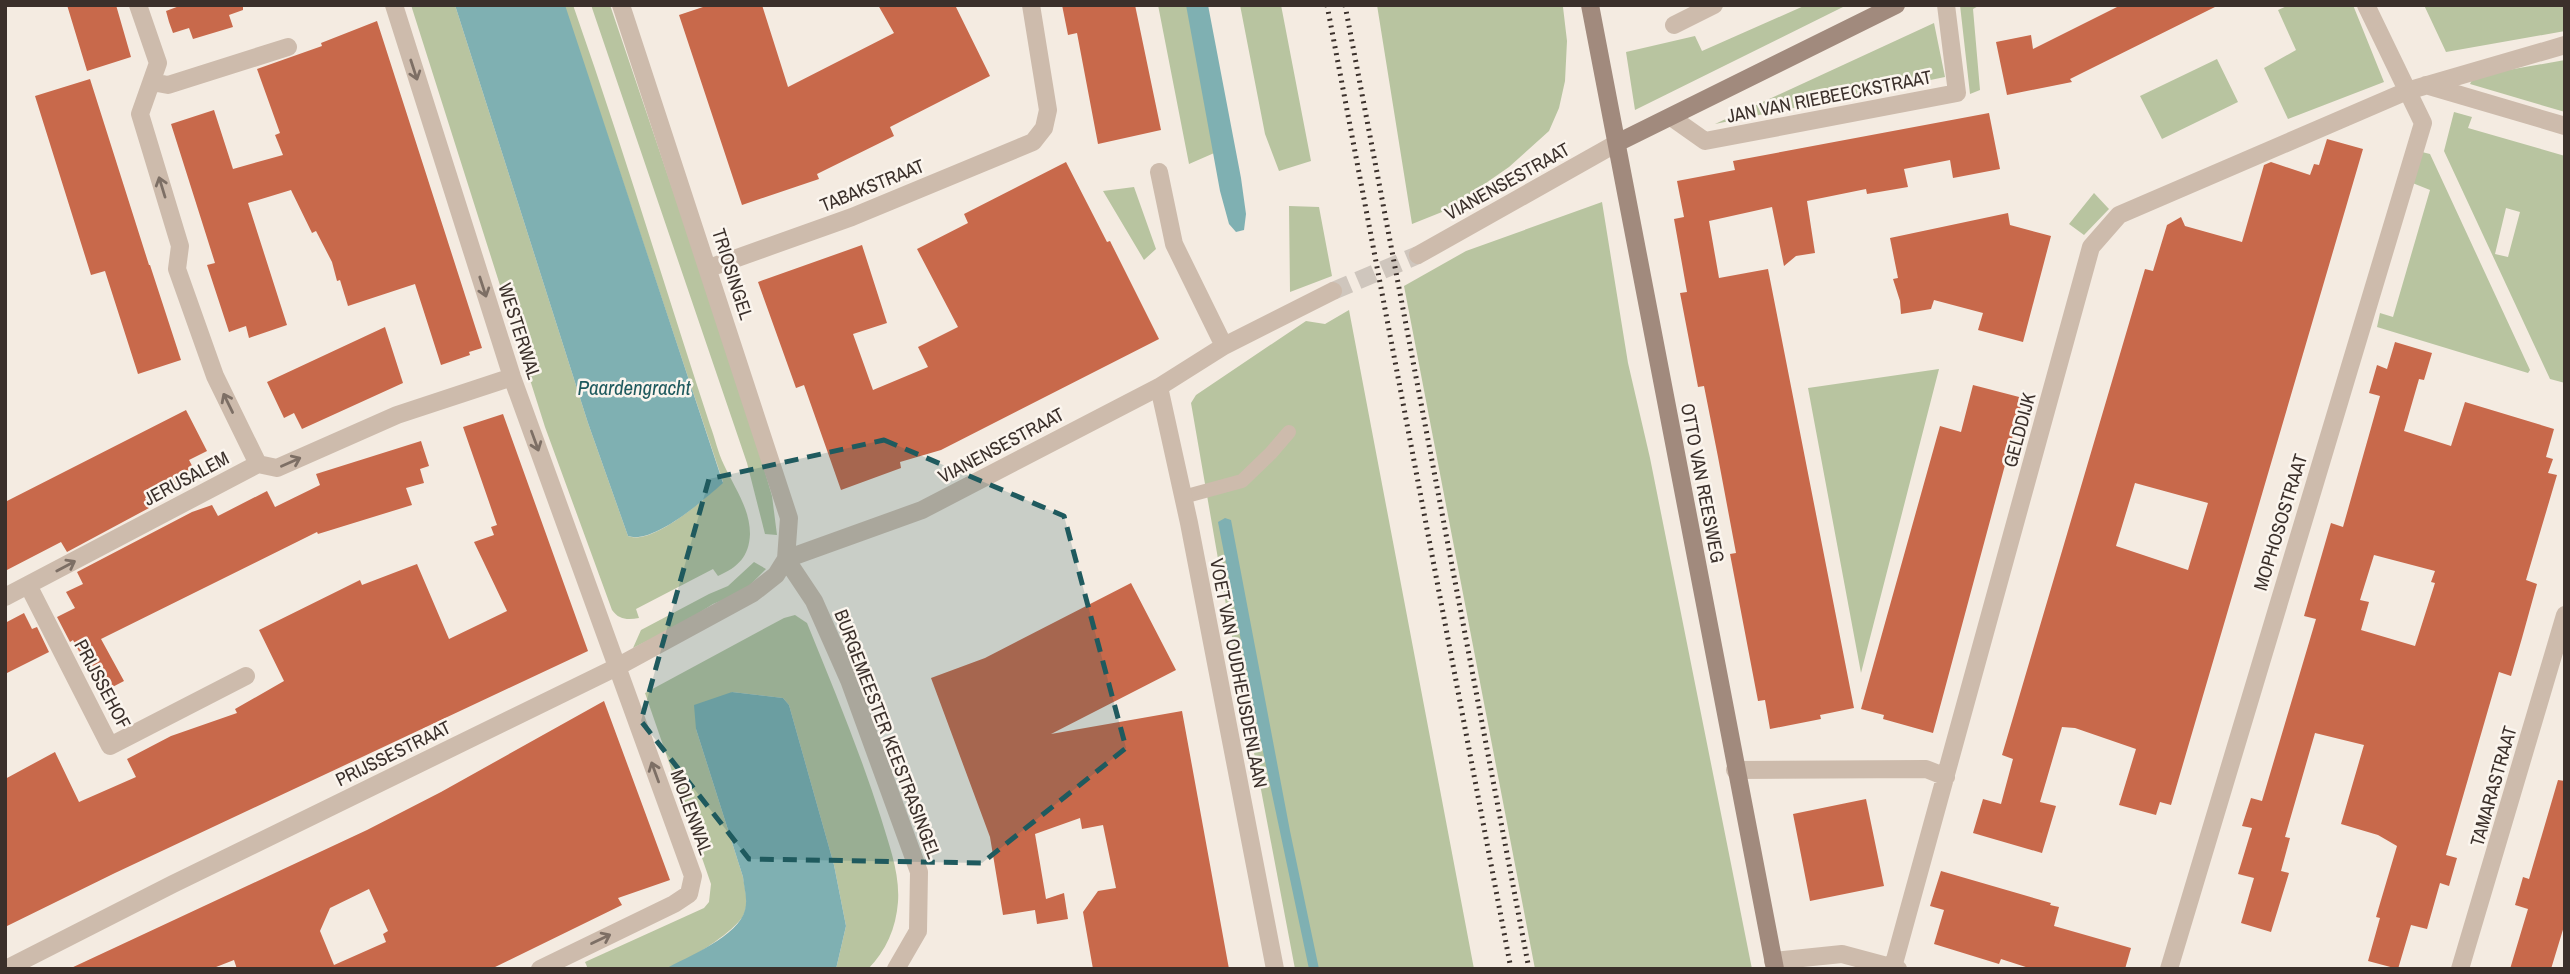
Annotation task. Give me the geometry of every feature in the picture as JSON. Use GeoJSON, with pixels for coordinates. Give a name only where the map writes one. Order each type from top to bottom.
{"type":"FeatureCollection","features":[{"type":"Feature","properties":{"kind":"street"},"geometry":{"type":"LineString","coordinates":[[138,5],[158,63],[140,114],[180,246],[177,269],[215,376],[258,464]]}},
{"type":"Feature","properties":{"kind":"street","name":"WESTERWAL"},"geometry":{"type":"LineString","coordinates":[[394,5],[512,377],[617,667]]}},
{"type":"Feature","properties":{"kind":"street","name":"TRIOSINGEL"},"geometry":{"type":"LineString","coordinates":[[621,5],[789,518],[786,559]]}},
{"type":"Feature","properties":{"kind":"street","name":"TABAKSTRAAT"},"geometry":{"type":"LineString","coordinates":[[709,268],[852,216],[1032,142],[1044,128],[1048,110],[1031,5]]}},
{"type":"Feature","properties":{"kind":"street","name":"OTTO VAN REESWEG"},"geometry":{"type":"LineString","coordinates":[[1590,5],[1774,965]]}},
{"type":"Feature","properties":{"kind":"street"},"geometry":{"type":"LineString","coordinates":[[1674,25],[1714,5]]}},
{"type":"Feature","properties":{"kind":"street","name":"JAN VAN RIEBEECKSTRAAT"},"geometry":{"type":"LineString","coordinates":[[1617,143],[1896,5]]}},
{"type":"Feature","properties":{"kind":"street","name":"JAN VAN RIEBEECKSTRAAT"},"geometry":{"type":"LineString","coordinates":[[1671,117],[1705,141],[1957,93],[1946,5]]}},
{"type":"Feature","properties":{"kind":"street","name":"MOPHOSOSTRAAT"},"geometry":{"type":"LineString","coordinates":[[2169,969],[2423,123],[2366,5]]}},
{"type":"Feature","properties":{"kind":"street","name":"GELDDIJK"},"geometry":{"type":"LineString","coordinates":[[1896,968],[2091,247],[2119,215],[2407,90],[2565,45]]}},
{"type":"Feature","properties":{"kind":"street"},"geometry":{"type":"LineString","coordinates":[[152,82],[168,85],[288,47]]}},
{"type":"Feature","properties":{"kind":"street"},"geometry":{"type":"LineString","coordinates":[[2426,85],[2565,126]]}},
{"type":"Feature","properties":{"kind":"street","name":"VIANENSESTRAAT"},"geometry":{"type":"LineString","coordinates":[[1418,255],[1617,143]]}},
{"type":"Feature","properties":{"kind":"street"},"geometry":{"type":"LineString","coordinates":[[1159,172],[1174,244],[1224,346]]}},
{"type":"Feature","properties":{"kind":"street","name":"VIANENSESTRAAT"},"geometry":{"type":"LineString","coordinates":[[786,559],[922,510],[1159,387],[1224,346],[1333,291]]}},
{"type":"Feature","properties":{"kind":"street","name":"JERUSALEM"},"geometry":{"type":"LineString","coordinates":[[5,597],[258,464],[277,468],[397,415],[512,377]]}},
{"type":"Feature","properties":{"kind":"street","name":"VOET VAN OUDHEUSDENLAAN"},"geometry":{"type":"LineString","coordinates":[[1159,387],[1275,969]]}},
{"type":"Feature","properties":{"kind":"street","name":"PRIJSSESTRAAT"},"geometry":{"type":"LineString","coordinates":[[11,968],[173,884],[617,667],[753,593],[776,575],[786,559]]}},
{"type":"Feature","properties":{"kind":"street","name":"BURGEMEESTER KEESTRASINGEL"},"geometry":{"type":"LineString","coordinates":[[786,559],[814,601],[849,680],[919,872],[918,930],[896,969]]}},
{"type":"Feature","properties":{"kind":"street","name":"PRIJSSEHOF"},"geometry":{"type":"LineString","coordinates":[[28,585],[110,746],[246,677]]}},
{"type":"Feature","properties":{"kind":"street","name":"TAMARASTRAAT"},"geometry":{"type":"LineString","coordinates":[[2460,969],[2565,615]]}},
{"type":"Feature","properties":{"kind":"street","name":"MOLENWAL"},"geometry":{"type":"LineString","coordinates":[[540,969],[674,904],[689,894],[693,876],[617,667]]}},
{"type":"Feature","properties":{"kind":"street"},"geometry":{"type":"LineString","coordinates":[[1735,770],[1926,769],[1947,777]]}},
{"type":"Feature","properties":{"kind":"street"},"geometry":{"type":"LineString","coordinates":[[1774,965],[1842,954],[1896,968]]}},
{"type":"Feature","properties":{"kind":"lane"},"geometry":{"type":"LineString","coordinates":[[1183,497],[1242,481],[1289,432]]}},
{"type":"Feature","properties":{"kind":"highlighted area"},"geometry":{"type":"Polygon","coordinates":[[[884,440],[1064,516],[1126,748],[982,863],[749,859],[641,721],[709,479],[884,440]]]}},
{"type":"Feature","properties":{"kind":"green space"},"geometry":{"type":"Polygon","coordinates":[[[411,5],[455,5],[588,423],[628,536],[638,537],[664,528],[678,519],[723,482],[564,5],[573,5],[718,450],[749,524],[747,549],[737,565],[718,576],[713,569],[636,609],[639,618],[624,618],[612,610],[545,427],[411,5]]]}},
{"type":"Feature","properties":{"kind":"green space"},"geometry":{"type":"Polygon","coordinates":[[[591,5],[610,5],[744,400],[772,496],[777,535],[765,534],[747,463],[591,5]]]}},
{"type":"Feature","properties":{"kind":"green space"},"geometry":{"type":"Polygon","coordinates":[[[1158,5],[1202,5],[1228,147],[1189,164],[1158,5]]]}},
{"type":"Feature","properties":{"kind":"green space"},"geometry":{"type":"Polygon","coordinates":[[[1240,5],[1281,5],[1311,161],[1279,171],[1265,134],[1240,5]]]}},
{"type":"Feature","properties":{"kind":"green space"},"geometry":{"type":"Polygon","coordinates":[[[1377,5],[1563,7],[1567,41],[1565,81],[1559,108],[1549,131],[1509,167],[1447,210],[1412,224],[1377,5]]]}},
{"type":"Feature","properties":{"kind":"green space"},"geometry":{"type":"Polygon","coordinates":[[[1806,5],[1847,5],[1635,110],[1626,52],[1695,36],[1702,51],[1806,5]]]}},
{"type":"Feature","properties":{"kind":"green space"},"geometry":{"type":"Polygon","coordinates":[[[1960,5],[1980,5],[1973,9],[1980,90],[1970,94],[1960,5]]]}},
{"type":"Feature","properties":{"kind":"green space"},"geometry":{"type":"Polygon","coordinates":[[[2289,5],[2353,5],[2384,82],[2288,119],[2264,68],[2296,50],[2278,10],[2289,5]]]}},
{"type":"Feature","properties":{"kind":"green space"},"geometry":{"type":"Polygon","coordinates":[[[2424,5],[2565,5],[2565,31],[2446,52],[2424,5]]]}},
{"type":"Feature","properties":{"kind":"green space"},"geometry":{"type":"Polygon","coordinates":[[[1934,23],[1945,77],[1715,124],[1934,23]]]}},
{"type":"Feature","properties":{"kind":"green space"},"geometry":{"type":"Polygon","coordinates":[[[2217,59],[2238,102],[2162,139],[2140,96],[2217,59]]]}},
{"type":"Feature","properties":{"kind":"green space"},"geometry":{"type":"Polygon","coordinates":[[[2565,60],[2565,112],[2470,84],[2474,76],[2565,60]]]}},
{"type":"Feature","properties":{"kind":"green space"},"geometry":{"type":"Polygon","coordinates":[[[2454,112],[2472,117],[2468,128],[2565,156],[2565,383],[2550,379],[2444,151],[2454,112]],[[2506,208],[2495,254],[2508,257],[2520,212],[2506,208]]]}},
{"type":"Feature","properties":{"kind":"green space"},"geometry":{"type":"Polygon","coordinates":[[[2418,151],[2430,154],[2530,370],[2528,373],[2377,327],[2380,313],[2393,317],[2430,190],[2410,182],[2418,151]]]}},
{"type":"Feature","properties":{"kind":"green space"},"geometry":{"type":"Polygon","coordinates":[[[1134,187],[1156,249],[1144,260],[1103,191],[1134,187]]]}},
{"type":"Feature","properties":{"kind":"green space"},"geometry":{"type":"Polygon","coordinates":[[[2094,193],[2109,209],[2084,235],[2069,224],[2094,193]]]}},
{"type":"Feature","properties":{"kind":"green space"},"geometry":{"type":"Polygon","coordinates":[[[1602,202],[1628,363],[1650,458],[1752,969],[1535,969],[1404,286],[1466,251],[1602,202]]]}},
{"type":"Feature","properties":{"kind":"green space"},"geometry":{"type":"Polygon","coordinates":[[[1289,206],[1319,207],[1332,276],[1290,292],[1289,206]]]}},
{"type":"Feature","properties":{"kind":"green space"},"geometry":{"type":"Polygon","coordinates":[[[1349,310],[1474,969],[1295,969],[1191,403],[1196,395],[1306,321],[1325,324],[1349,310]]]}},
{"type":"Feature","properties":{"kind":"green space"},"geometry":{"type":"Polygon","coordinates":[[[1939,369],[1861,673],[1808,388],[1939,369]]]}},
{"type":"Feature","properties":{"kind":"green space"},"geometry":{"type":"Polygon","coordinates":[[[754,562],[766,569],[743,592],[713,604],[680,625],[633,648],[641,630],[728,586],[754,562]]]}},
{"type":"Feature","properties":{"kind":"green space"},"geometry":{"type":"Polygon","coordinates":[[[795,615],[807,623],[855,744],[896,870],[898,902],[895,921],[885,947],[868,969],[836,969],[846,926],[834,865],[789,705],[783,698],[732,692],[696,720],[696,729],[743,877],[746,901],[744,914],[720,938],[696,954],[665,969],[588,969],[585,962],[704,908],[709,902],[711,884],[645,693],[784,618],[795,615]]]}},
{"type":"Feature","properties":{"kind":"water","name":"Paardengracht"},"geometry":{"type":"Polygon","coordinates":[[[455,5],[565,5],[723,483],[678,519],[651,534],[628,536],[588,423],[455,5]]]}},
{"type":"Feature","properties":{"kind":"water"},"geometry":{"type":"Polygon","coordinates":[[[1186,5],[1208,5],[1246,214],[1244,230],[1236,232],[1229,224],[1220,191],[1186,5]]]}},
{"type":"Feature","properties":{"kind":"water"},"geometry":{"type":"Polygon","coordinates":[[[1225,518],[1231,520],[1319,969],[1309,969],[1257,723],[1218,522],[1225,518]]]}},
{"type":"Feature","properties":{"kind":"water"},"geometry":{"type":"Polygon","coordinates":[[[732,692],[783,698],[789,705],[834,865],[846,926],[836,969],[665,969],[723,937],[741,920],[745,910],[743,877],[696,729],[694,705],[732,692]]]}},
{"type":"Feature","properties":{"kind":"building"},"geometry":{"type":"Polygon","coordinates":[[[67,5],[116,5],[131,57],[87,71],[67,5]]]}},
{"type":"Feature","properties":{"kind":"building"},"geometry":{"type":"Polygon","coordinates":[[[182,5],[243,5],[243,10],[229,15],[233,27],[193,39],[189,28],[173,33],[169,22],[166,11],[182,5]]]}},
{"type":"Feature","properties":{"kind":"building"},"geometry":{"type":"Polygon","coordinates":[[[709,5],[762,5],[788,87],[894,33],[878,5],[955,5],[990,76],[890,127],[894,136],[817,174],[819,179],[742,205],[679,15],[709,5]]]}},
{"type":"Feature","properties":{"kind":"building"},"geometry":{"type":"Polygon","coordinates":[[[1062,5],[1135,5],[1161,130],[1098,144],[1077,33],[1068,35],[1062,5]]]}},
{"type":"Feature","properties":{"kind":"building"},"geometry":{"type":"Polygon","coordinates":[[[2121,5],[2219,5],[2070,79],[2072,82],[2007,95],[1996,42],[2031,35],[2033,49],[2121,5]]]}},
{"type":"Feature","properties":{"kind":"building"},"geometry":{"type":"Polygon","coordinates":[[[377,21],[482,348],[441,365],[415,284],[348,306],[332,262],[316,231],[312,233],[291,190],[248,203],[287,325],[249,338],[246,326],[229,332],[207,265],[215,263],[171,124],[214,110],[233,169],[283,155],[275,135],[280,133],[257,69],[322,46],[321,43],[377,21]]]}},
{"type":"Feature","properties":{"kind":"building"},"geometry":{"type":"Polygon","coordinates":[[[90,79],[181,360],[138,374],[105,271],[91,275],[35,96],[90,79]]]}},
{"type":"Feature","properties":{"kind":"building"},"geometry":{"type":"Polygon","coordinates":[[[1989,113],[2000,169],[1953,178],[1950,160],[1904,169],[1908,187],[1867,194],[1866,189],[1807,201],[1815,253],[1796,256],[1784,266],[1772,207],[1709,221],[1719,278],[1768,269],[1854,708],[1820,715],[1821,719],[1770,729],[1765,700],[1758,701],[1730,554],[1736,553],[1718,457],[1704,386],[1698,387],[1680,293],[1687,292],[1674,219],[1684,217],[1677,181],[1735,170],[1733,161],[1989,113]]]}},
{"type":"Feature","properties":{"kind":"building"},"geometry":{"type":"Polygon","coordinates":[[[2327,139],[2363,149],[2171,805],[2160,802],[2156,815],[2119,805],[2136,749],[2075,728],[2062,727],[2040,802],[2056,806],[2042,853],[1973,833],[1983,799],[2001,804],[2013,759],[2002,755],[2145,269],[2153,271],[2167,225],[2181,217],[2185,226],[2242,242],[2264,165],[2271,162],[2310,175],[2314,164],[2319,165],[2327,139]],[[2135,483],[2116,546],[2188,570],[2208,503],[2135,483]]]}},
{"type":"Feature","properties":{"kind":"building"},"geometry":{"type":"Polygon","coordinates":[[[1066,162],[1107,242],[1110,241],[1159,339],[941,450],[900,462],[901,468],[841,490],[804,385],[796,388],[758,282],[862,245],[887,323],[853,334],[873,390],[928,367],[918,347],[958,327],[917,249],[968,223],[964,214],[1066,162]]]}},
{"type":"Feature","properties":{"kind":"building"},"geometry":{"type":"Polygon","coordinates":[[[2008,213],[2010,225],[2051,236],[2023,342],[1978,330],[1983,313],[1934,300],[1931,309],[1901,314],[1893,279],[1898,278],[1890,238],[2008,213]]]}},
{"type":"Feature","properties":{"kind":"building"},"geometry":{"type":"Polygon","coordinates":[[[385,327],[403,383],[302,429],[294,413],[284,418],[267,382],[385,327]]]}},
{"type":"Feature","properties":{"kind":"building"},"geometry":{"type":"Polygon","coordinates":[[[2395,342],[2432,353],[2424,380],[2419,379],[2404,431],[2451,446],[2465,402],[2554,429],[2546,457],[2553,459],[2548,473],[2557,475],[2526,580],[2537,584],[2511,676],[2499,672],[2446,855],[2457,858],[2449,886],[2440,883],[2427,929],[2411,925],[2398,969],[2368,961],[2380,918],[2376,917],[2397,846],[2378,835],[2341,824],[2364,745],[2315,733],[2285,837],[2290,838],[2281,871],[2289,873],[2271,932],[2241,923],[2254,878],[2238,874],[2252,828],[2242,826],[2251,798],[2262,801],[2316,619],[2304,616],[2331,523],[2343,527],[2380,396],[2369,393],[2377,365],[2387,369],[2395,342]],[[2374,555],[2360,600],[2369,602],[2361,630],[2415,646],[2435,583],[2431,582],[2435,571],[2374,555]]]}},
{"type":"Feature","properties":{"kind":"building"},"geometry":{"type":"Polygon","coordinates":[[[1973,385],[2023,398],[1933,733],[1883,719],[1884,715],[1861,709],[1940,426],[1961,432],[1973,385]]]}},
{"type":"Feature","properties":{"kind":"building"},"geometry":{"type":"Polygon","coordinates":[[[186,410],[207,451],[189,460],[197,475],[145,498],[149,508],[67,552],[61,542],[5,571],[5,502],[186,410]]]}},
{"type":"Feature","properties":{"kind":"building"},"geometry":{"type":"Polygon","coordinates":[[[503,414],[588,651],[5,927],[5,779],[55,752],[79,802],[136,777],[127,759],[171,736],[237,713],[235,709],[284,681],[259,630],[360,580],[362,585],[417,564],[449,639],[507,611],[474,542],[494,535],[491,527],[497,525],[463,427],[503,414]]]}},
{"type":"Feature","properties":{"kind":"building"},"geometry":{"type":"Polygon","coordinates":[[[421,441],[429,466],[420,469],[424,483],[406,488],[412,505],[318,534],[317,532],[101,639],[124,681],[101,693],[73,640],[70,642],[57,617],[75,608],[66,592],[83,584],[77,572],[192,512],[212,505],[218,516],[267,491],[275,507],[320,485],[316,474],[421,441]]]}},
{"type":"Feature","properties":{"kind":"building"},"geometry":{"type":"Polygon","coordinates":[[[1131,583],[1176,670],[1051,734],[1182,711],[1229,969],[1093,969],[1083,912],[1098,891],[1116,888],[1103,825],[1082,829],[1080,818],[1035,834],[1046,899],[1064,893],[1068,919],[1037,924],[1035,910],[1003,915],[990,837],[931,678],[985,658],[1131,583]]]}},
{"type":"Feature","properties":{"kind":"building"},"geometry":{"type":"Polygon","coordinates":[[[24,613],[32,629],[37,627],[49,652],[5,674],[5,623],[24,613]]]}},
{"type":"Feature","properties":{"kind":"building"},"geometry":{"type":"Polygon","coordinates":[[[604,701],[670,880],[618,898],[622,905],[491,969],[237,969],[234,960],[211,969],[69,969],[367,830],[604,701]],[[369,889],[330,908],[320,931],[334,965],[386,942],[383,934],[388,931],[369,889]]]}},
{"type":"Feature","properties":{"kind":"building"},"geometry":{"type":"Polygon","coordinates":[[[2558,780],[2565,781],[2565,923],[2551,969],[2510,969],[2528,909],[2515,905],[2523,877],[2529,879],[2558,780]]]}},
{"type":"Feature","properties":{"kind":"building"},"geometry":{"type":"Polygon","coordinates":[[[1866,799],[1884,886],[1810,901],[1793,814],[1866,799]]]}},
{"type":"Feature","properties":{"kind":"building"},"geometry":{"type":"Polygon","coordinates":[[[1941,871],[2059,907],[2054,926],[2131,948],[2125,969],[2032,969],[2001,959],[1999,964],[1934,944],[1944,910],[1930,906],[1941,871]]]}},
{"type":"Feature","properties":{"kind":"tunnel"},"geometry":{"type":"LineString","coordinates":[[1333,291],[1418,255]]}},
{"type":"Feature","properties":{"kind":"railway"},"geometry":{"type":"LineString","coordinates":[[1327,5],[1511,969]]}},
{"type":"Feature","properties":{"kind":"railway"},"geometry":{"type":"LineString","coordinates":[[1345,5],[1529,969]]}}]}
